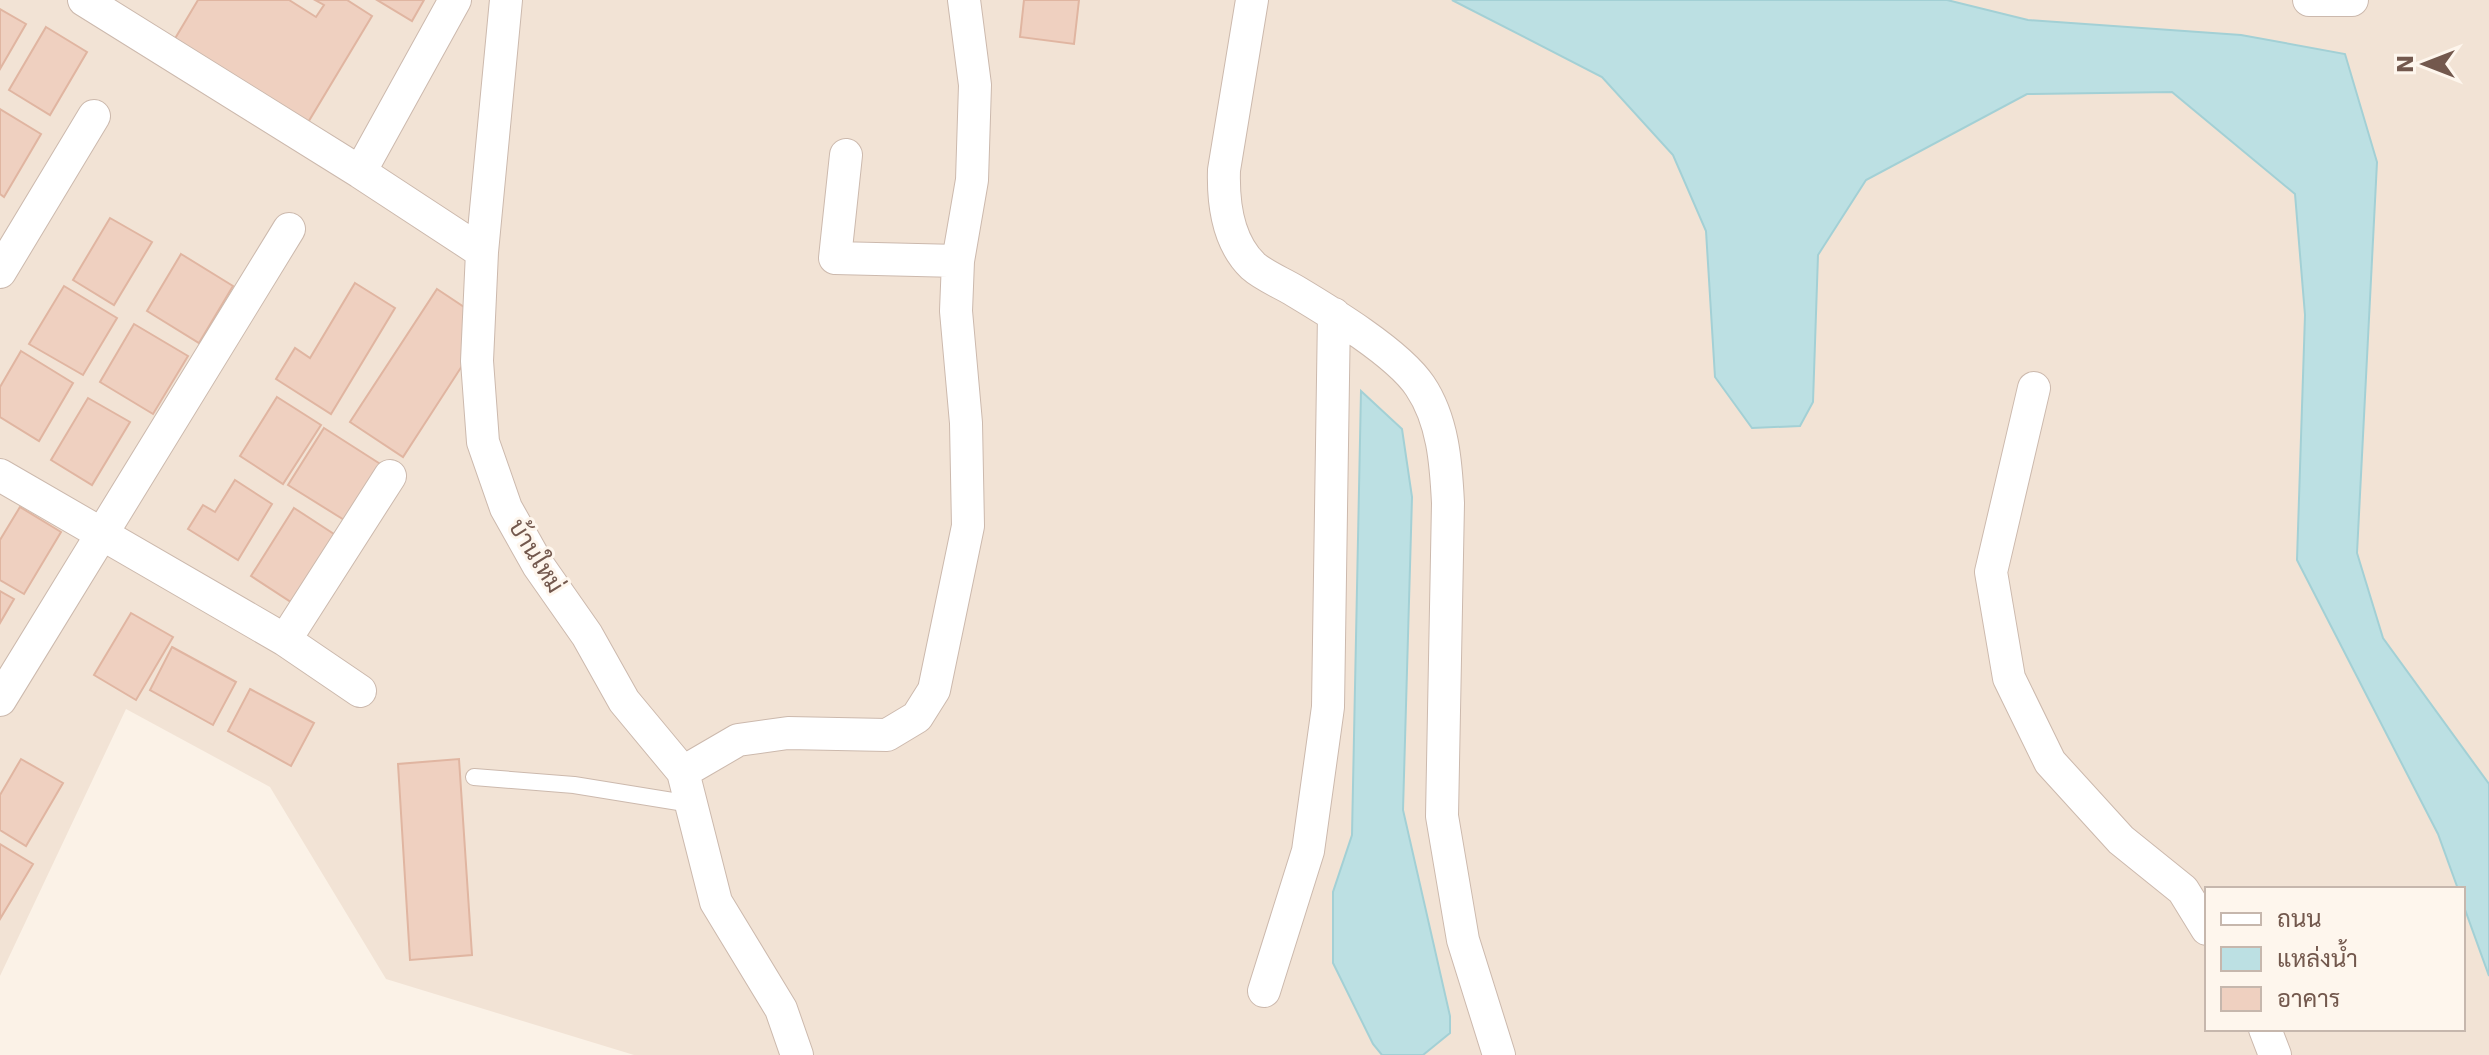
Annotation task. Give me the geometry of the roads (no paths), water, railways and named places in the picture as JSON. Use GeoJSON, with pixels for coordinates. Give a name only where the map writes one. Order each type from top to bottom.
{"type":"FeatureCollection","features":[{"type":"Feature","properties":{"kind":"street"},"geometry":{"type":"LineString","coordinates":[[84,0],[482,252]]}},
{"type":"Feature","properties":{"kind":"street"},"geometry":{"type":"LineString","coordinates":[[360,172],[455,0]]}},
{"type":"Feature","properties":{"kind":"street","name":"บ้านใหม่"},"geometry":{"type":"LineString","coordinates":[[506,0],[482,252],[477,361],[483,442],[506,508],[538,565],[587,635],[624,701],[683,772],[716,902],[781,1009],[797,1055]]}},
{"type":"Feature","properties":{"kind":"street"},"geometry":{"type":"LineString","coordinates":[[683,772],[738,740],[788,733],[887,735],[917,717],[934,690],[968,526],[966,423],[956,311],[958,261],[972,180],[975,85],[964,0]]}},
{"type":"Feature","properties":{"kind":"street"},"geometry":{"type":"LineString","coordinates":[[1252,0],[1224,170],[1223,198],[1230,227],[1253,266],[1334,314],[1419,384],[1433,411],[1446,458],[1448,503],[1442,816],[1463,940],[1499,1055]]}},
{"type":"Feature","properties":{"kind":"street"},"geometry":{"type":"LineString","coordinates":[[2309,0],[2352,0]]}},
{"type":"Feature","properties":{"kind":"street"},"geometry":{"type":"LineString","coordinates":[[0,272],[94,116]]}},
{"type":"Feature","properties":{"kind":"street"},"geometry":{"type":"LineString","coordinates":[[846,155],[835,258],[958,261]]}},
{"type":"Feature","properties":{"kind":"street"},"geometry":{"type":"LineString","coordinates":[[0,700],[289,229]]}},
{"type":"Feature","properties":{"kind":"street"},"geometry":{"type":"LineString","coordinates":[[1264,991],[1308,851],[1328,707],[1334,314]]}},
{"type":"Feature","properties":{"kind":"street"},"geometry":{"type":"LineString","coordinates":[[2034,388],[1991,572],[2009,678],[2050,762],[2121,840],[2183,890],[2205,926]]}},
{"type":"Feature","properties":{"kind":"street"},"geometry":{"type":"LineString","coordinates":[[0,475],[285,640],[360,691]]}},
{"type":"Feature","properties":{"kind":"street"},"geometry":{"type":"LineString","coordinates":[[285,640],[390,476]]}},
{"type":"Feature","properties":{"kind":"street"},"geometry":{"type":"LineString","coordinates":[[2266,1031],[2275,1055]]}},
{"type":"Feature","properties":{"kind":"lane"},"geometry":{"type":"LineString","coordinates":[[474,777],[574,785],[691,804]]}},
{"type":"Feature","properties":{"kind":"water"},"geometry":{"type":"Polygon","coordinates":[[[1452,0],[1947,0],[2028,20],[2241,35],[2345,54],[2377,162],[2357,553],[2383,638],[2489,784],[2489,976],[2465,910],[2465,887],[2457,887],[2438,834],[2297,560],[2305,315],[2295,194],[2172,92],[2027,94],[1866,180],[1818,255],[1813,402],[1800,426],[1752,428],[1715,377],[1706,231],[1673,155],[1602,77],[1452,0]]]}},
{"type":"Feature","properties":{"kind":"water"},"geometry":{"type":"Polygon","coordinates":[[[1361,391],[1402,429],[1412,497],[1403,810],[1450,1016],[1450,1033],[1423,1055],[1382,1055],[1373,1044],[1333,963],[1333,892],[1352,835],[1361,391]]]}}]}
